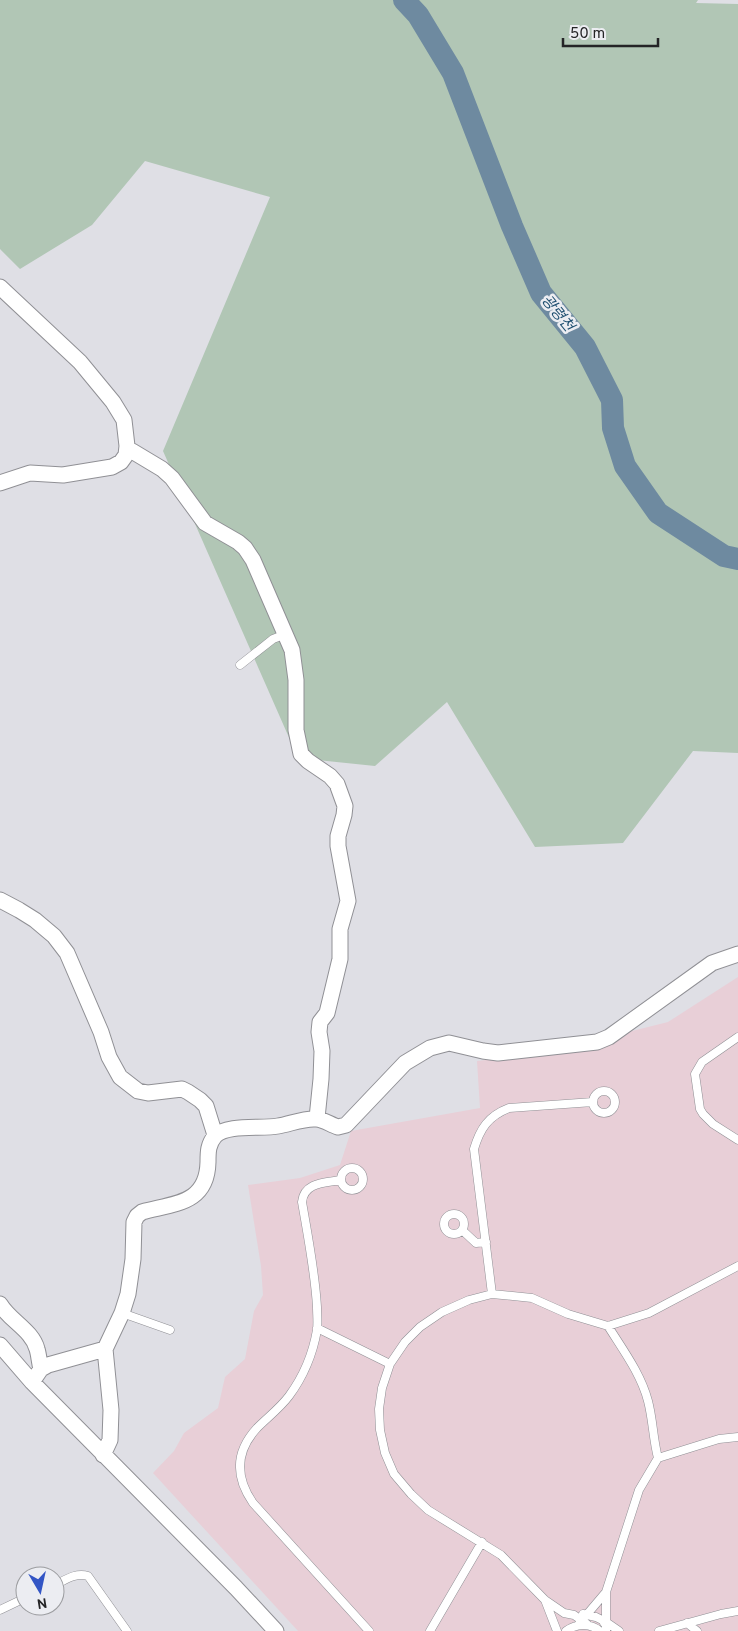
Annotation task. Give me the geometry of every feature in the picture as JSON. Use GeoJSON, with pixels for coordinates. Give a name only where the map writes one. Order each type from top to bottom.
{"type":"FeatureCollection","features":[{"type":"Feature","properties":{"kind":"street"},"geometry":{"type":"LineString","coordinates":[[0,287],[80,362],[113,402],[124,420],[127,446],[126,455],[121,462],[112,467],[63,474],[30,473],[0,483]]}},
{"type":"Feature","properties":{"kind":"street"},"geometry":{"type":"LineString","coordinates":[[132,451],[153,462],[172,478],[205,522],[231,537],[245,548],[253,560],[286,634],[295,665],[296,730],[301,754],[330,776],[337,784],[345,806],[338,836],[338,846],[348,901],[340,929],[340,959],[327,1013],[320,1022],[319,1032],[322,1051],[317,1118]]}},
{"type":"Feature","properties":{"kind":"street"},"geometry":{"type":"LineString","coordinates":[[0,900],[35,920],[54,936],[67,953],[101,1032],[109,1057],[120,1077],[138,1091],[148,1093],[182,1089],[188,1092],[206,1106],[215,1135]]}},
{"type":"Feature","properties":{"kind":"street"},"geometry":{"type":"LineString","coordinates":[[104,1455],[110,1440],[111,1410],[105,1349],[122,1313],[131,1279],[134,1222],[142,1212],[184,1201],[200,1191],[208,1171],[210,1142],[215,1135],[228,1130],[276,1127],[317,1118],[338,1127],[346,1124],[405,1063],[430,1048],[449,1043],[483,1052],[498,1053],[597,1042],[609,1037],[712,963],[738,954]]}},
{"type":"Feature","properties":{"kind":"street"},"geometry":{"type":"LineString","coordinates":[[0,1304],[10,1318],[23,1328],[33,1340],[41,1369]]}},
{"type":"Feature","properties":{"kind":"street"},"geometry":{"type":"LineString","coordinates":[[0,1345],[32,1382],[236,1588],[276,1631]]}},
{"type":"Feature","properties":{"kind":"street"},"geometry":{"type":"LineString","coordinates":[[32,1382],[41,1369],[105,1349]]}},
{"type":"Feature","properties":{"kind":"lane"},"geometry":{"type":"LineString","coordinates":[[240,665],[273,639],[286,634]]}},
{"type":"Feature","properties":{"kind":"lane"},"geometry":{"type":"LineString","coordinates":[[738,1037],[702,1062],[695,1074],[700,1109],[703,1114],[712,1124],[738,1140]]}},
{"type":"Feature","properties":{"kind":"lane"},"geometry":{"type":"LineString","coordinates":[[492,1294],[474,1149],[478,1134],[497,1112],[508,1108],[593,1102]]}},
{"type":"Feature","properties":{"kind":"lane"},"geometry":{"type":"LineString","coordinates":[[341,1180],[313,1185],[303,1195],[302,1202],[316,1287],[317,1328],[299,1380],[281,1406],[249,1438],[241,1455],[239,1473],[246,1494],[253,1503],[369,1631]]}},
{"type":"Feature","properties":{"kind":"lane"},"geometry":{"type":"LineString","coordinates":[[462,1230],[476,1243],[486,1242]]}},
{"type":"Feature","properties":{"kind":"lane"},"geometry":{"type":"LineString","coordinates":[[606,1622],[598,1629],[574,1615],[564,1613],[545,1600],[501,1555],[428,1510],[394,1474],[385,1453],[380,1430],[379,1409],[382,1388],[390,1364],[405,1342],[420,1327],[442,1312],[469,1300],[492,1294],[532,1298],[576,1317],[608,1326],[649,1313],[738,1266]]}},
{"type":"Feature","properties":{"kind":"lane"},"geometry":{"type":"LineString","coordinates":[[122,1313],[170,1330]]}},
{"type":"Feature","properties":{"kind":"lane"},"geometry":{"type":"LineString","coordinates":[[608,1326],[642,1382],[648,1401],[654,1444],[658,1458]]}},
{"type":"Feature","properties":{"kind":"lane"},"geometry":{"type":"LineString","coordinates":[[317,1328],[390,1364]]}},
{"type":"Feature","properties":{"kind":"lane"},"geometry":{"type":"LineString","coordinates":[[606,1631],[606,1592],[639,1490],[658,1458],[719,1439],[738,1437]]}},
{"type":"Feature","properties":{"kind":"lane"},"geometry":{"type":"LineString","coordinates":[[430,1631],[482,1542]]}},
{"type":"Feature","properties":{"kind":"lane"},"geometry":{"type":"LineString","coordinates":[[65,1580],[75,1575],[82,1574],[88,1576],[127,1631]]}},
{"type":"Feature","properties":{"kind":"lane"},"geometry":{"type":"LineString","coordinates":[[566,1631],[583,1621],[606,1592]]}},
{"type":"Feature","properties":{"kind":"lane"},"geometry":{"type":"LineString","coordinates":[[545,1600],[557,1631]]}},
{"type":"Feature","properties":{"kind":"lane"},"geometry":{"type":"LineString","coordinates":[[0,1610],[15,1603]]}},
{"type":"Feature","properties":{"kind":"lane"},"geometry":{"type":"LineString","coordinates":[[660,1631],[738,1611]]}},
{"type":"Feature","properties":{"kind":"lane"},"geometry":{"type":"LineString","coordinates":[[583,1621],[606,1622],[619,1631]]}},
{"type":"Feature","properties":{"kind":"lane"},"geometry":{"type":"LineString","coordinates":[[687,1623],[697,1631]]}},
{"type":"Feature","properties":{"kind":"shaded area"},"geometry":{"type":"Polygon","coordinates":[[[738,977],[738,1631],[298,1631],[153,1473],[174,1451],[184,1433],[218,1408],[225,1377],[245,1359],[254,1311],[263,1295],[261,1266],[248,1185],[300,1178],[340,1165],[351,1131],[480,1108],[477,1061],[603,1047],[624,1033],[668,1022],[738,977]]]}},
{"type":"Feature","properties":{"kind":"green space"},"geometry":{"type":"Polygon","coordinates":[[[0,0],[698,0],[696,3],[738,4],[738,753],[693,751],[623,843],[535,847],[447,702],[375,766],[298,758],[163,451],[270,197],[145,161],[92,225],[20,269],[0,249],[0,0]]]}},
{"type":"Feature","properties":{"kind":"waterway","name":"광령천"},"geometry":{"type":"LineString","coordinates":[[404,0],[418,15],[453,73],[512,226],[541,293],[585,347],[612,400],[613,428],[625,466],[658,513],[724,556],[738,559]]}}]}
